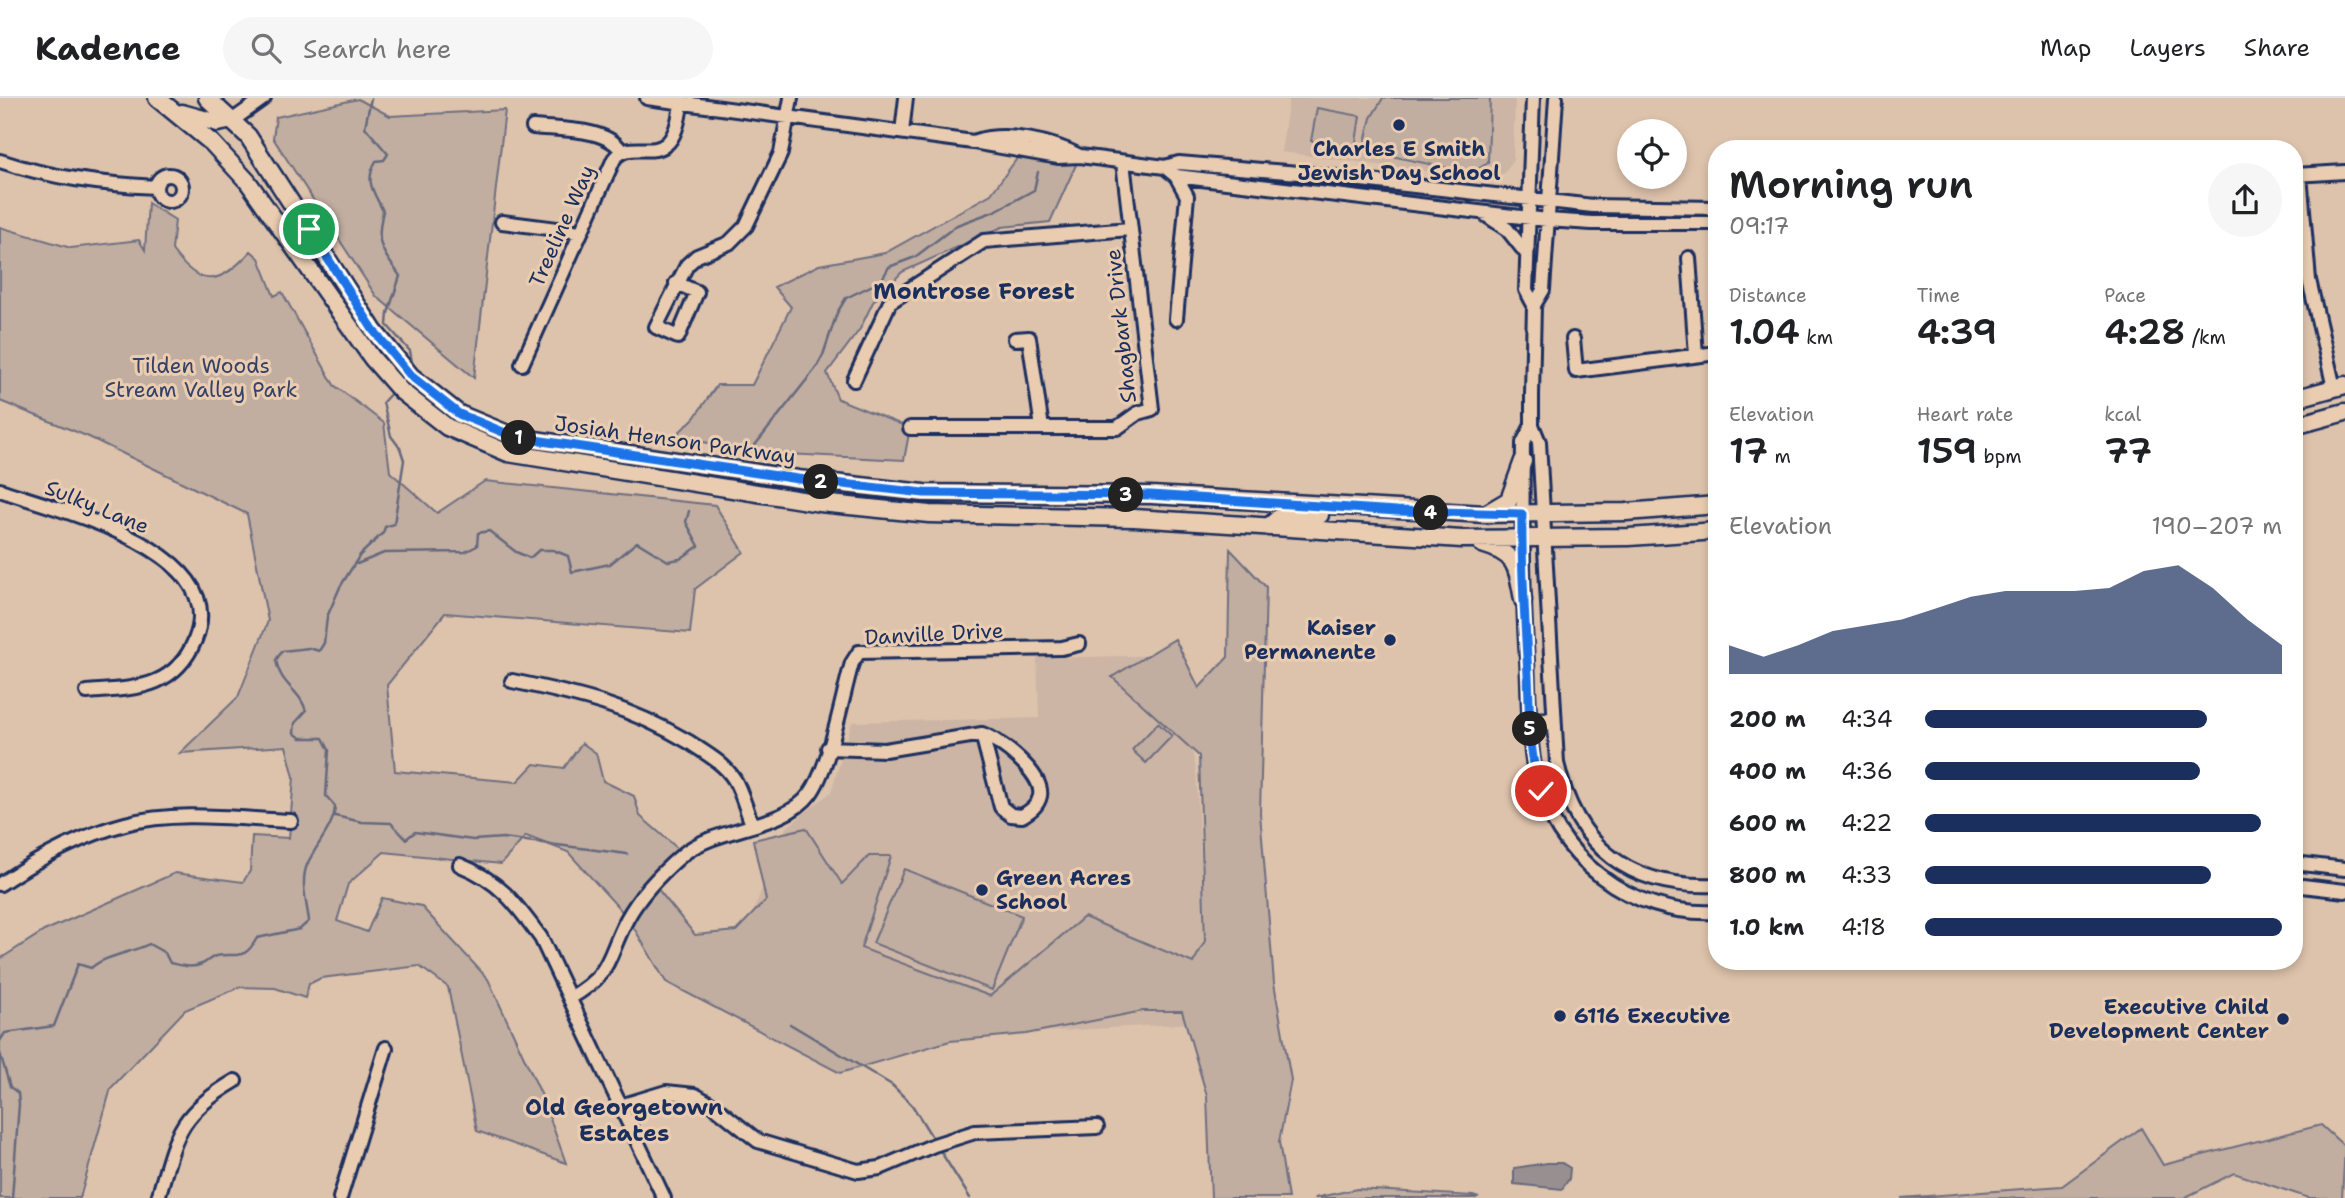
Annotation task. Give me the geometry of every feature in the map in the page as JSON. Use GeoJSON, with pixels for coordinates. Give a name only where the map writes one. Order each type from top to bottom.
{"type":"FeatureCollection","features":[{"type":"Feature","properties":{"kind":"main road"},"geometry":{"type":"LineString","coordinates":[[157,98],[174,110],[207,121],[233,120]]}},
{"type":"Feature","properties":{"kind":"main road","name":"Josiah Henson Parkway"},"geometry":{"type":"LineString","coordinates":[[207,98],[233,120],[267,164],[386,348],[425,389],[465,417],[515,437],[865,488],[975,495],[1160,496],[1368,510],[1485,514],[1541,514],[1708,505]]}},
{"type":"Feature","properties":{"kind":"main road","name":"Josiah Henson Parkway"},"geometry":{"type":"LineString","coordinates":[[174,110],[218,150],[261,197],[372,358],[411,401],[447,427],[508,453],[820,503],[939,515],[1134,518],[1462,539],[1542,539],[1708,531]]}},
{"type":"Feature","properties":{"kind":"main road"},"geometry":{"type":"LineString","coordinates":[[2303,397],[2340,387]]}},
{"type":"Feature","properties":{"kind":"main road"},"geometry":{"type":"LineString","coordinates":[[2303,424],[2345,412]]}},
{"type":"Feature","properties":{"kind":"main road"},"geometry":{"type":"LineString","coordinates":[[1485,514],[1510,498],[1523,461]]}},
{"type":"Feature","properties":{"kind":"main road"},"geometry":{"type":"LineString","coordinates":[[1268,527],[1281,516],[1332,515],[1368,510]]}},
{"type":"Feature","properties":{"kind":"main road"},"geometry":{"type":"LineString","coordinates":[[1462,539],[1493,547],[1509,556],[1517,569],[1523,600]]}},
{"type":"Feature","properties":{"kind":"street"},"geometry":{"type":"LineString","coordinates":[[233,120],[264,98]]}},
{"type":"Feature","properties":{"kind":"street"},"geometry":{"type":"LineString","coordinates":[[647,98],[973,142],[1020,153],[1058,157],[1080,156],[1165,167],[1179,163],[1286,172],[1593,206],[1708,208]]}},
{"type":"Feature","properties":{"kind":"street"},"geometry":{"type":"LineString","coordinates":[[676,284],[687,265],[697,256],[729,243],[746,226],[781,153],[791,98]]}},
{"type":"Feature","properties":{"kind":"street"},"geometry":{"type":"LineString","coordinates":[[902,132],[906,98]]}},
{"type":"Feature","properties":{"kind":"street"},"geometry":{"type":"LineString","coordinates":[[1533,98],[1526,218],[1526,290],[1534,305],[1532,425],[1539,442],[1553,719],[1562,783],[1574,812],[1591,840],[1617,862],[1644,876],[1676,885],[1708,886]]}},
{"type":"Feature","properties":{"kind":"street"},"geometry":{"type":"LineString","coordinates":[[1534,305],[1543,290],[1556,98]]}},
{"type":"Feature","properties":{"kind":"street","name":"Treeline Way"},"geometry":{"type":"LineString","coordinates":[[522,364],[614,159],[622,152],[652,150],[669,143],[676,134],[681,103]]}},
{"type":"Feature","properties":{"kind":"street"},"geometry":{"type":"LineString","coordinates":[[533,127],[600,136],[616,143],[622,152]]}},
{"type":"Feature","properties":{"kind":"street"},"geometry":{"type":"LineString","coordinates":[[0,161],[31,172],[90,182],[156,187]]}},
{"type":"Feature","properties":{"kind":"street","name":"Shagbark Drive"},"geometry":{"type":"LineString","coordinates":[[910,428],[1117,428],[1138,413],[1152,410],[1123,162]]}},
{"type":"Feature","properties":{"kind":"street"},"geometry":{"type":"LineString","coordinates":[[1165,167],[1176,176],[1187,196],[1176,320]]}},
{"type":"Feature","properties":{"kind":"street"},"geometry":{"type":"LineString","coordinates":[[2303,175],[2345,172]]}},
{"type":"Feature","properties":{"kind":"street"},"geometry":{"type":"LineString","coordinates":[[1176,176],[1547,220],[1592,223],[1708,223]]}},
{"type":"Feature","properties":{"kind":"street"},"geometry":{"type":"LineString","coordinates":[[1187,196],[1207,180]]}},
{"type":"Feature","properties":{"kind":"street"},"geometry":{"type":"LineString","coordinates":[[1482,213],[1507,229],[1526,253]]}},
{"type":"Feature","properties":{"kind":"street"},"geometry":{"type":"LineString","coordinates":[[502,222],[580,232]]}},
{"type":"Feature","properties":{"kind":"street"},"geometry":{"type":"LineString","coordinates":[[2303,228],[2309,280],[2340,387]]}},
{"type":"Feature","properties":{"kind":"street"},"geometry":{"type":"LineString","coordinates":[[854,380],[890,302],[984,241],[1130,229]]}},
{"type":"Feature","properties":{"kind":"street"},"geometry":{"type":"LineString","coordinates":[[1689,258],[1696,355]]}},
{"type":"Feature","properties":{"kind":"street"},"geometry":{"type":"LineString","coordinates":[[2303,280],[2309,280]]}},
{"type":"Feature","properties":{"kind":"street"},"geometry":{"type":"LineString","coordinates":[[1015,339],[1029,338],[1042,428]]}},
{"type":"Feature","properties":{"kind":"street"},"geometry":{"type":"LineString","coordinates":[[1573,339],[1576,371],[1708,354]]}},
{"type":"Feature","properties":{"kind":"street"},"geometry":{"type":"LineString","coordinates":[[1532,425],[1523,443],[1523,600],[1530,726],[1535,772],[1545,803],[1557,827],[1577,856],[1611,885],[1639,900],[1674,910],[1708,912]]}},
{"type":"Feature","properties":{"kind":"street","name":"Sulky Lane"},"geometry":{"type":"LineString","coordinates":[[0,490],[135,539],[173,563],[190,583],[200,611],[198,631],[181,665],[164,679],[139,687],[88,692]]}},
{"type":"Feature","properties":{"kind":"street","name":"Danville Drive"},"geometry":{"type":"LineString","coordinates":[[570,998],[592,985],[606,970],[628,918],[653,883],[695,846],[774,818],[808,797],[815,787],[852,663],[859,652],[1062,648],[1079,645]]}},
{"type":"Feature","properties":{"kind":"street"},"geometry":{"type":"LineString","coordinates":[[512,681],[595,699],[628,710],[670,731],[724,767],[736,781],[752,824]]}},
{"type":"Feature","properties":{"kind":"street"},"geometry":{"type":"LineString","coordinates":[[1530,726],[1553,719]]}},
{"type":"Feature","properties":{"kind":"street"},"geometry":{"type":"LineString","coordinates":[[828,748],[885,750],[982,734],[994,738],[1019,760],[1039,784],[1040,796],[1034,807],[1022,816],[1011,815],[1001,807],[982,734]]}},
{"type":"Feature","properties":{"kind":"street"},"geometry":{"type":"LineString","coordinates":[[0,884],[66,844],[127,823],[187,817],[291,821]]}},
{"type":"Feature","properties":{"kind":"street"},"geometry":{"type":"LineString","coordinates":[[460,864],[486,876],[516,905],[541,938],[664,1198]]}},
{"type":"Feature","properties":{"kind":"street"},"geometry":{"type":"LineString","coordinates":[[2303,864],[2345,869]]}},
{"type":"Feature","properties":{"kind":"street"},"geometry":{"type":"LineString","coordinates":[[2303,886],[2345,891]]}},
{"type":"Feature","properties":{"kind":"street"},"geometry":{"type":"LineString","coordinates":[[340,1198],[386,1048]]}},
{"type":"Feature","properties":{"kind":"street"},"geometry":{"type":"LineString","coordinates":[[158,1198],[180,1128],[203,1100],[235,1081]]}},
{"type":"Feature","properties":{"kind":"street"},"geometry":{"type":"LineString","coordinates":[[621,1106],[666,1092],[695,1095],[715,1106],[758,1141],[858,1171],[880,1168],[934,1145],[975,1132],[1097,1127]]}},
{"type":"Feature","properties":{"kind":"shaded area","name":"Charles E Smith Jewish Day School"},"geometry":{"type":"Polygon","coordinates":[[[1289,98],[1515,98],[1513,160],[1505,173],[1483,179],[1281,152],[1289,98]]]}},
{"type":"Feature","properties":{"kind":"shaded area","name":"Green Acres School"},"geometry":{"type":"Polygon","coordinates":[[[1173,655],[1196,770],[1210,1022],[826,1045],[737,952],[786,828],[831,792],[852,722],[1039,718],[1037,658],[1173,655]]]}},
{"type":"Feature","properties":{"kind":"shaded area"},"geometry":{"type":"Polygon","coordinates":[[[1562,1163],[1570,1168],[1569,1179],[1562,1189],[1514,1184],[1514,1168],[1562,1163]]]}},
{"type":"Feature","properties":{"kind":"green space"},"geometry":{"type":"Polygon","coordinates":[[[1383,98],[1490,98],[1488,163],[1471,173],[1363,150],[1371,118],[1383,98]]]}},
{"type":"Feature","properties":{"kind":"green space"},"geometry":{"type":"Polygon","coordinates":[[[358,99],[390,116],[505,110],[474,378],[376,296],[273,138],[276,117],[358,99]]]}},
{"type":"Feature","properties":{"kind":"green space"},"geometry":{"type":"Polygon","coordinates":[[[1317,108],[1360,116],[1355,149],[1311,141],[1317,108]]]}},
{"type":"Feature","properties":{"kind":"green space"},"geometry":{"type":"Polygon","coordinates":[[[1021,153],[1080,156],[1050,222],[1002,227],[902,272],[873,302],[860,329],[827,373],[838,399],[910,428],[904,460],[767,453],[674,437],[694,418],[717,385],[752,385],[791,307],[774,287],[819,265],[885,253],[991,194],[1021,153]]]}},
{"type":"Feature","properties":{"kind":"green space","name":"Tilden Woods Stream Valley Park"},"geometry":{"type":"Polygon","coordinates":[[[148,203],[175,220],[172,250],[192,272],[202,277],[211,278],[230,271],[251,251],[259,258],[274,296],[282,292],[334,385],[384,423],[390,472],[437,513],[485,481],[715,505],[744,552],[695,589],[690,633],[445,613],[387,685],[395,771],[517,782],[534,764],[564,768],[582,743],[596,753],[603,781],[634,796],[640,816],[684,854],[653,883],[695,935],[736,931],[766,900],[753,840],[806,828],[842,884],[869,856],[891,856],[861,948],[990,996],[1084,917],[1193,963],[1205,941],[1199,756],[1112,677],[1175,639],[1199,688],[1228,657],[1230,549],[1266,587],[1260,813],[1274,983],[1291,1080],[1279,1142],[1288,1198],[1211,1198],[1207,1096],[1182,1011],[1143,1011],[1026,1034],[950,1041],[840,1073],[666,982],[628,918],[568,852],[526,836],[501,864],[384,852],[348,884],[337,921],[367,932],[382,898],[421,906],[488,979],[541,1094],[566,1163],[477,1131],[448,987],[419,966],[321,978],[309,984],[305,998],[275,988],[240,987],[185,1010],[111,1088],[80,1198],[0,1198],[0,959],[44,931],[175,873],[243,882],[250,871],[252,836],[289,838],[294,777],[286,746],[180,753],[238,697],[268,621],[247,514],[89,437],[0,401],[0,227],[71,248],[139,240],[145,250],[148,203]]]}},
{"type":"Feature","properties":{"kind":"green space"},"geometry":{"type":"Polygon","coordinates":[[[1158,723],[1172,736],[1146,763],[1132,750],[1158,723]]]}},
{"type":"Feature","properties":{"kind":"green space"},"geometry":{"type":"Polygon","coordinates":[[[904,869],[1022,916],[992,990],[873,943],[904,869]]]}},
{"type":"Feature","properties":{"kind":"green space"},"geometry":{"type":"Polygon","coordinates":[[[2321,1125],[2345,1147],[2342,1198],[2309,1198],[2234,1173],[2184,1198],[1901,1198],[2062,1186],[2141,1128],[2163,1165],[2321,1125]]]}},
{"type":"Feature","properties":{"kind":"green space"},"geometry":{"type":"Polygon","coordinates":[[[1357,1189],[1473,1196],[1479,1198],[1314,1198],[1357,1189]]]}},
{"type":"Feature","properties":{"kind":"waterway"},"geometry":{"type":"LineString","coordinates":[[371,98],[365,127],[388,154],[384,160],[376,161],[371,175],[372,187],[383,211],[381,246],[400,276],[388,313],[387,325],[410,351],[413,368]]}},
{"type":"Feature","properties":{"kind":"waterway"},"geometry":{"type":"LineString","coordinates":[[748,454],[816,368],[837,313],[846,298],[881,281],[889,267],[915,257],[957,225],[995,211],[1034,190],[1038,172]]}},
{"type":"Feature","properties":{"kind":"waterway"},"geometry":{"type":"LineString","coordinates":[[0,1041],[5,1033],[54,1026],[78,964],[91,968],[104,960],[149,944],[165,953],[170,963],[194,966],[216,956],[243,954],[257,938],[300,929],[309,921],[304,886],[305,872],[310,858],[332,821],[335,806],[326,796],[329,750],[323,738],[301,738],[294,733],[295,723],[306,711],[299,697],[282,676],[276,660],[282,651],[309,648],[319,651],[324,643],[327,617],[340,587],[360,555],[383,533],[385,527],[394,524],[404,460],[400,448],[391,436],[383,402],[393,391]]}},
{"type":"Feature","properties":{"kind":"waterway"},"geometry":{"type":"LineString","coordinates":[[357,564],[384,553],[465,552],[477,546],[478,533],[489,531],[516,552],[530,558],[539,550],[553,550],[568,556],[572,572],[610,564],[637,542],[668,561],[680,559],[699,546],[686,522],[689,511]]}},
{"type":"Feature","properties":{"kind":"waterway"},"geometry":{"type":"LineString","coordinates":[[335,816],[362,822],[391,823],[406,839],[415,832],[473,840],[503,838],[627,854]]}},
{"type":"Feature","properties":{"kind":"waterway"},"geometry":{"type":"LineString","coordinates":[[790,1024],[892,1085],[912,1105],[932,1137]]}},
{"type":"Feature","properties":{"kind":"waterway"},"geometry":{"type":"LineString","coordinates":[[0,1053],[10,1087],[18,1093],[19,1104],[12,1198]]}},
{"type":"Feature","properties":{"kind":"waterway"},"geometry":{"type":"LineString","coordinates":[[941,1152],[970,1198]]}},
{"type":"Feature","properties":{"kind":"place","name":"Charles E Smith Jewish Day School"},"geometry":{"type":"Point","coordinates":[1399,125]}},
{"type":"Feature","properties":{"kind":"place","name":"Kaiser Permanente"},"geometry":{"type":"Point","coordinates":[1390,640]}},
{"type":"Feature","properties":{"kind":"place","name":"Green Acres School"},"geometry":{"type":"Point","coordinates":[982,890]}},
{"type":"Feature","properties":{"kind":"place","name":"6116 Executive"},"geometry":{"type":"Point","coordinates":[1560,1016]}},
{"type":"Feature","properties":{"kind":"place","name":"Executive Child Development Center"},"geometry":{"type":"Point","coordinates":[2283,1019]}},
{"type":"Feature","properties":{"kind":"district","name":"Montrose Forest"},"geometry":{"type":"Point","coordinates":[974,291]}},
{"type":"Feature","properties":{"kind":"district","name":"Old Georgetown Estates"},"geometry":{"type":"Point","coordinates":[624,1120]}},
{"type":"Feature","properties":{"kind":"route"},"geometry":{"type":"LineString","coordinates":[[309,229],[374,331],[411,376],[435,398],[459,414],[515,437],[798,479],[924,493],[1151,495],[1397,511],[1522,514],[1523,600],[1530,720],[1533,761],[1541,791]]}}]}
